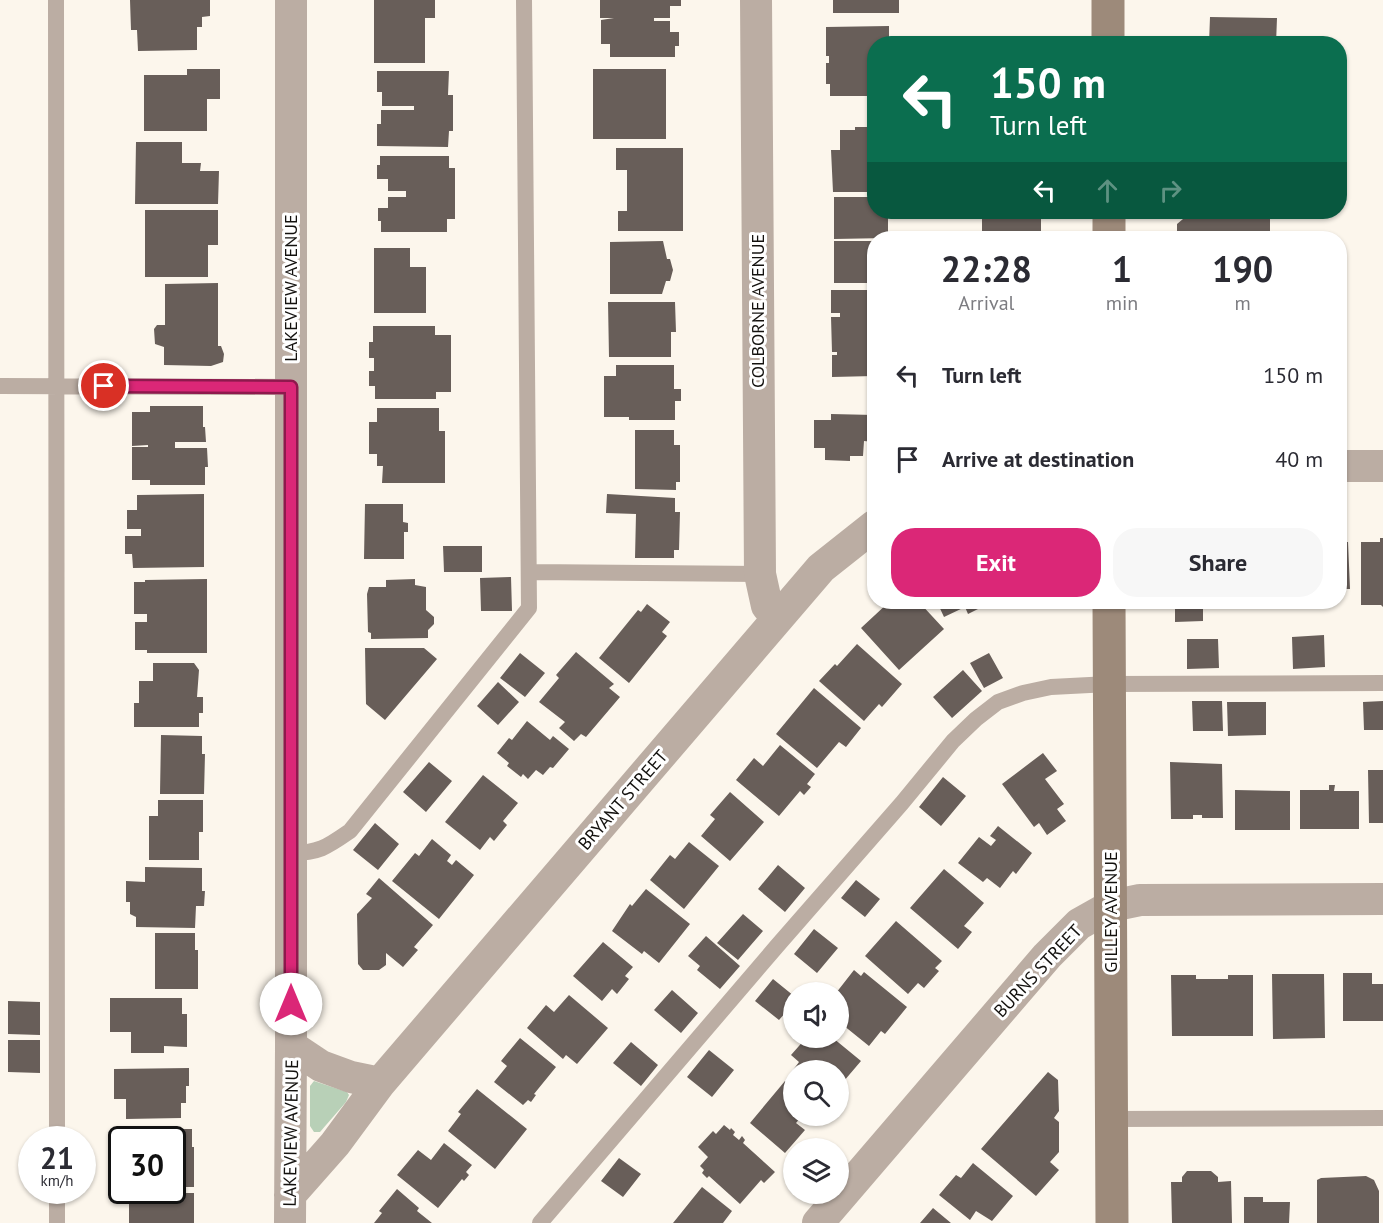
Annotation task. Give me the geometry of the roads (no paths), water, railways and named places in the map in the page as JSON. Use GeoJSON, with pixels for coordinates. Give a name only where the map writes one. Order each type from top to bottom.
{"type":"FeatureCollection","features":[{"type":"Feature","properties":{"kind":"street","name":"LAKEVIEW AVENUE"},"geometry":{"type":"LineString","coordinates":[[290,1209],[291,0]]}},
{"type":"Feature","properties":{"kind":"street","name":"COLBORNE AVENUE"},"geometry":{"type":"LineString","coordinates":[[756,0],[759,574],[767,606],[778,618]]}},
{"type":"Feature","properties":{"kind":"street"},"geometry":{"type":"LineString","coordinates":[[1108,0],[1108,36]]}},
{"type":"Feature","properties":{"kind":"street"},"geometry":{"type":"LineString","coordinates":[[1347,466],[1383,466]]}},
{"type":"Feature","properties":{"kind":"street","name":"BRYANT STREET"},"geometry":{"type":"LineString","coordinates":[[290,1209],[380,1083],[821,568],[867,532]]}},
{"type":"Feature","properties":{"kind":"street","name":"GILLEY AVENUE"},"geometry":{"type":"LineString","coordinates":[[1109,609],[1112,1223]]}},
{"type":"Feature","properties":{"kind":"street","name":"BURNS STREET"},"geometry":{"type":"LineString","coordinates":[[818,1223],[1047,956],[1079,924],[1111,906],[1140,900],[1383,899]]}},
{"type":"Feature","properties":{"kind":"street"},"geometry":{"type":"LineString","coordinates":[[291,1046],[321,1066],[351,1077],[380,1083]]}},
{"type":"Feature","properties":{"kind":"lane"},"geometry":{"type":"LineString","coordinates":[[56,0],[57,1126]]}},
{"type":"Feature","properties":{"kind":"lane"},"geometry":{"type":"LineString","coordinates":[[291,854],[312,853],[332,844],[350,831],[529,608],[524,0]]}},
{"type":"Feature","properties":{"kind":"lane"},"geometry":{"type":"LineString","coordinates":[[0,386],[291,387]]}},
{"type":"Feature","properties":{"kind":"lane"},"geometry":{"type":"LineString","coordinates":[[530,572],[759,574]]}},
{"type":"Feature","properties":{"kind":"lane"},"geometry":{"type":"LineString","coordinates":[[540,1223],[953,741],[998,702],[1023,693],[1052,687],[1109,684],[1383,683]]}},
{"type":"Feature","properties":{"kind":"lane"},"geometry":{"type":"LineString","coordinates":[[1112,1119],[1383,1118]]}},
{"type":"Feature","properties":{"kind":"lane"},"geometry":{"type":"LineString","coordinates":[[57,1204],[57,1223]]}}]}
